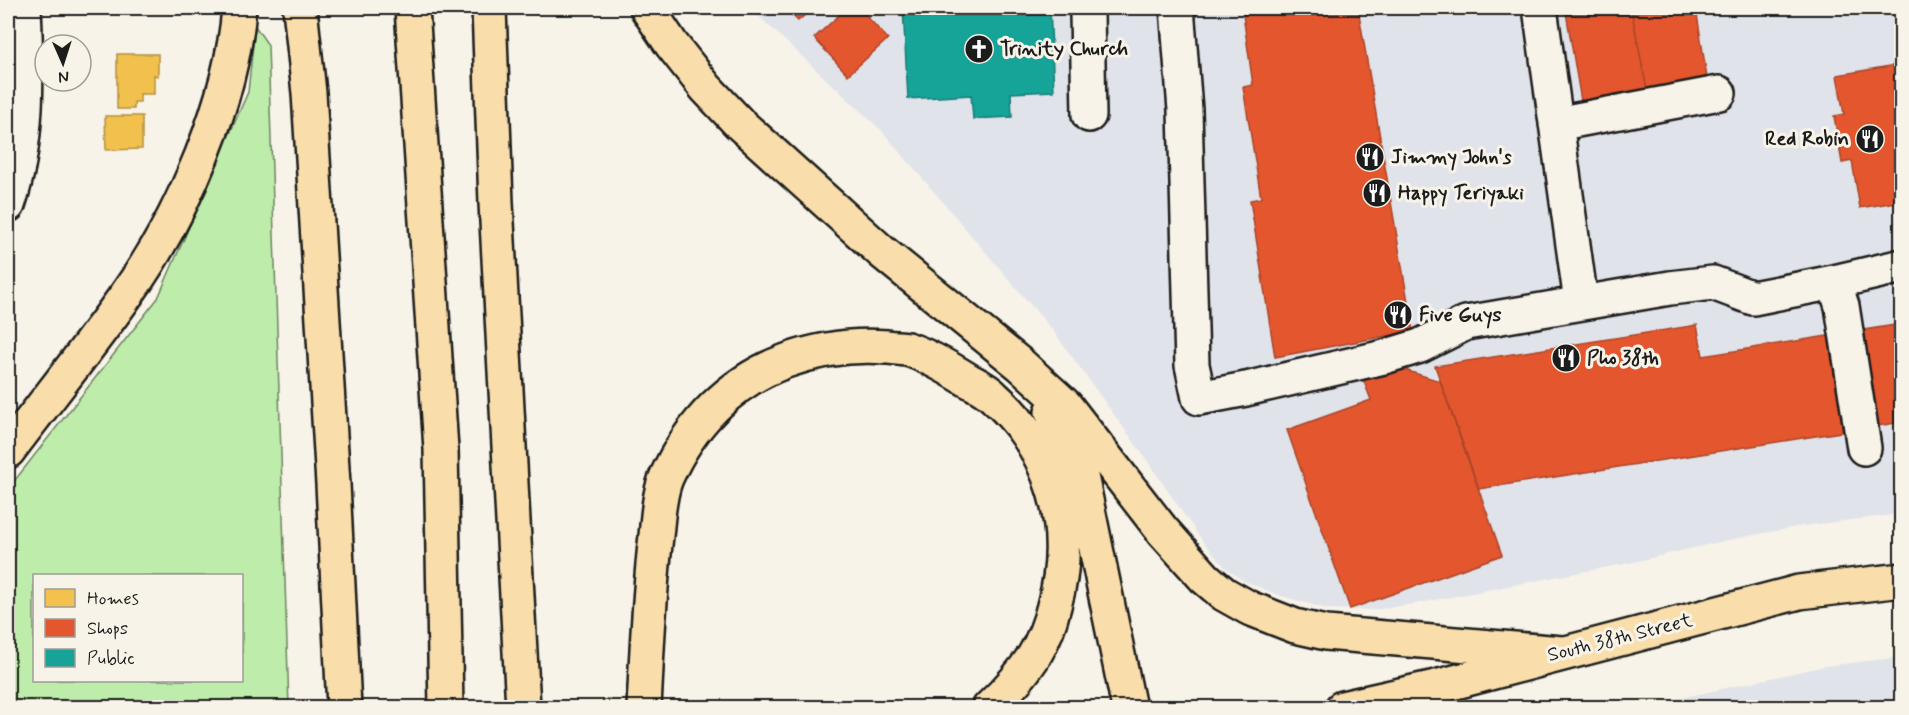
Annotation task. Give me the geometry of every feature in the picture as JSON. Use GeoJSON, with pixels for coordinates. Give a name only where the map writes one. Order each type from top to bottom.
{"type":"FeatureCollection","features":[{"type":"Feature","properties":{"kind":"main road"},"geometry":{"type":"LineString","coordinates":[[8,451],[131,289],[173,219],[203,153],[223,92],[237,36],[239,8]]}},
{"type":"Feature","properties":{"kind":"main road"},"geometry":{"type":"LineString","coordinates":[[300,8],[309,93],[344,708]]}},
{"type":"Feature","properties":{"kind":"main road"},"geometry":{"type":"LineString","coordinates":[[412,8],[441,449],[447,708]]}},
{"type":"Feature","properties":{"kind":"main road"},"geometry":{"type":"LineString","coordinates":[[489,8],[496,203],[523,708]]}},
{"type":"Feature","properties":{"kind":"main road"},"geometry":{"type":"LineString","coordinates":[[647,8],[672,45],[706,88],[739,123],[882,252],[1021,365],[1065,405],[1162,530],[1205,578],[1224,594],[1249,608],[1295,626],[1326,633],[1562,652]]}},
{"type":"Feature","properties":{"kind":"main road"},"geometry":{"type":"LineString","coordinates":[[644,708],[653,562],[659,511],[665,481],[681,447],[700,420],[730,392],[768,368],[811,352],[861,345],[906,349],[947,366],[992,394],[1017,420],[1041,459],[1059,501],[1063,537],[1062,580],[1050,622],[1035,654],[1012,687],[989,708]]}},
{"type":"Feature","properties":{"kind":"main road"},"geometry":{"type":"LineString","coordinates":[[1021,365],[1057,419],[1080,471],[1129,708]]}},
{"type":"Feature","properties":{"kind":"main road"},"geometry":{"type":"LineString","coordinates":[[330,708],[333,484]]}},
{"type":"Feature","properties":{"kind":"main road","name":"South 38th Street"},"geometry":{"type":"LineString","coordinates":[[1342,708],[1440,686],[1562,652],[1799,592],[1902,580]]}},
{"type":"Feature","properties":{"kind":"street"},"geometry":{"type":"LineString","coordinates":[[8,205],[18,166],[22,133],[25,83],[24,8]]}},
{"type":"Feature","properties":{"kind":"street"},"geometry":{"type":"LineString","coordinates":[[1085,8],[1087,13],[1089,116]]}},
{"type":"Feature","properties":{"kind":"street"},"geometry":{"type":"LineString","coordinates":[[1178,8],[1185,110],[1192,365],[1199,398],[1384,357],[1420,346],[1466,323],[1581,302],[1713,283],[1753,298],[1902,266]]}},
{"type":"Feature","properties":{"kind":"street"},"geometry":{"type":"LineString","coordinates":[[1540,8],[1581,302]]}},
{"type":"Feature","properties":{"kind":"street"},"geometry":{"type":"LineString","coordinates":[[1556,124],[1719,93]]}},
{"type":"Feature","properties":{"kind":"street"},"geometry":{"type":"LineString","coordinates":[[1834,282],[1842,306],[1864,448]]}},
{"type":"Feature","properties":{"kind":"shaded area"},"geometry":{"type":"Polygon","coordinates":[[[750,8],[1901,8],[1901,514],[1802,526],[1629,563],[1372,610],[1327,609],[1275,594],[1242,580],[1225,567],[1201,539],[1054,332],[882,131],[750,8]]]}},
{"type":"Feature","properties":{"kind":"shaded area"},"geometry":{"type":"Polygon","coordinates":[[[1901,657],[1901,707],[1640,707],[1825,666],[1901,657]]]}},
{"type":"Feature","properties":{"kind":"green space"},"geometry":{"type":"Polygon","coordinates":[[[255,26],[268,45],[289,707],[8,707],[8,489],[158,298],[248,92],[255,26]]]}},
{"type":"Feature","properties":{"kind":"building: Homes"},"geometry":{"type":"Polygon","coordinates":[[[117,54],[158,54],[158,76],[154,75],[154,94],[140,94],[140,102],[134,102],[134,109],[117,109],[117,54]]]}},
{"type":"Feature","properties":{"kind":"building: Homes"},"geometry":{"type":"Polygon","coordinates":[[[105,116],[142,116],[142,149],[106,150],[105,116]]]}},
{"type":"Feature","properties":{"kind":"building: Shops"},"geometry":{"type":"Polygon","coordinates":[[[785,8],[813,8],[798,21],[785,8]]]}},
{"type":"Feature","properties":{"kind":"building: Shops"},"geometry":{"type":"Polygon","coordinates":[[[847,8],[859,8],[888,39],[848,75],[814,38],[847,8]]]}},
{"type":"Feature","properties":{"kind":"building: Shops"},"geometry":{"type":"Polygon","coordinates":[[[1242,8],[1358,8],[1413,331],[1275,357],[1250,200],[1261,198],[1243,87],[1253,85],[1242,8]]]}},
{"type":"Feature","properties":{"kind":"building: Shops"},"geometry":{"type":"Polygon","coordinates":[[[1591,8],[1631,8],[1648,95],[1582,107],[1566,12],[1591,8]]]}},
{"type":"Feature","properties":{"kind":"building: Shops"},"geometry":{"type":"Polygon","coordinates":[[[1631,8],[1696,8],[1708,84],[1648,95],[1631,8]]]}},
{"type":"Feature","properties":{"kind":"building: Shops","name":"Red Robin"},"geometry":{"type":"Polygon","coordinates":[[[1902,64],[1902,201],[1860,208],[1852,161],[1842,163],[1834,116],[1844,114],[1837,75],[1902,64]]]}},
{"type":"Feature","properties":{"kind":"building: Shops"},"geometry":{"type":"Polygon","coordinates":[[[1902,324],[1902,422],[1878,426],[1864,330],[1902,324]]]}},
{"type":"Feature","properties":{"kind":"building: Shops"},"geometry":{"type":"Polygon","coordinates":[[[1697,325],[1703,356],[1833,335],[1847,431],[1479,489],[1435,366],[1697,325]]]}},
{"type":"Feature","properties":{"kind":"building: Shops"},"geometry":{"type":"Polygon","coordinates":[[[1395,367],[1440,381],[1502,555],[1350,609],[1287,430],[1371,400],[1363,379],[1395,367]]]}},
{"type":"Feature","properties":{"kind":"building: Public","name":"Trinity Church"},"geometry":{"type":"Polygon","coordinates":[[[903,8],[1050,8],[1054,91],[1011,93],[1012,117],[973,119],[971,95],[908,99],[903,8]]]}},
{"type":"Feature","properties":{"kind":"place","name":"Trinity Church"},"geometry":{"type":"Point","coordinates":[979,49]}},
{"type":"Feature","properties":{"kind":"place","name":"Red Robin"},"geometry":{"type":"Point","coordinates":[1870,139]}},
{"type":"Feature","properties":{"kind":"place","name":"Jimmy John's"},"geometry":{"type":"Point","coordinates":[1370,157]}},
{"type":"Feature","properties":{"kind":"place","name":"Happy Teriyaki"},"geometry":{"type":"Point","coordinates":[1377,193]}},
{"type":"Feature","properties":{"kind":"place","name":"Five Guys"},"geometry":{"type":"Point","coordinates":[1398,315]}},
{"type":"Feature","properties":{"kind":"place","name":"Pho 38th"},"geometry":{"type":"Point","coordinates":[1566,358]}}]}
